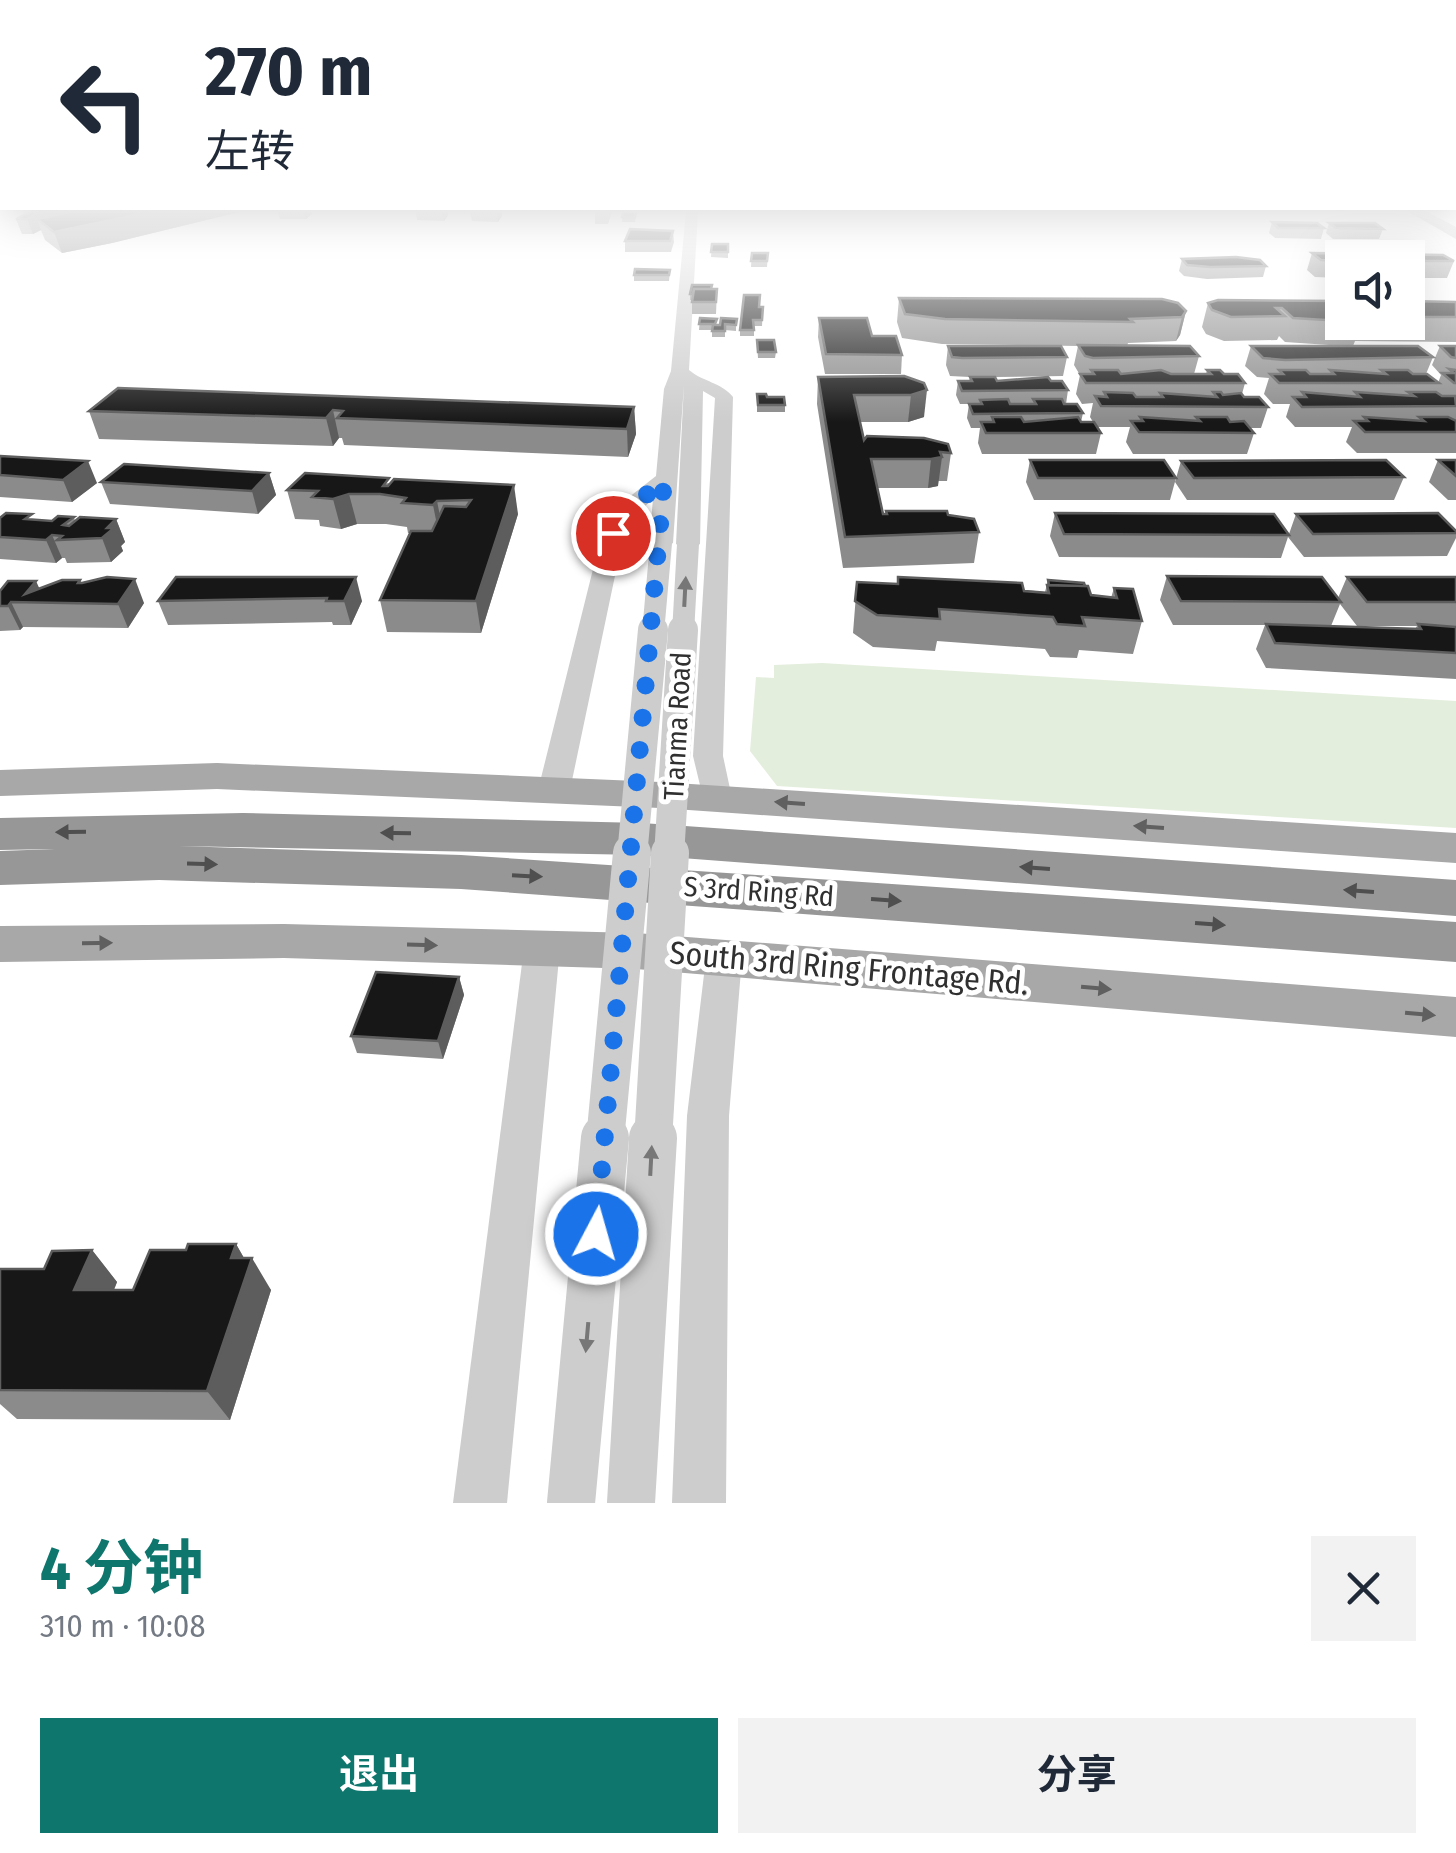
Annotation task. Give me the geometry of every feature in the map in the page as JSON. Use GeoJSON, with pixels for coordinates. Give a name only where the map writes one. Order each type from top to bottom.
{"type":"FeatureCollection","features":[{"type":"Feature","properties":{"kind":"highway","name":"S 3rd Ring Rd"},"geometry":{"type":"LineString","coordinates":[[0,834],[243,829],[642,839],[1456,898]]}},
{"type":"Feature","properties":{"kind":"highway","name":"S 3rd Ring Rd"},"geometry":{"type":"LineString","coordinates":[[0,868],[159,863],[460,872],[1456,942]]}},
{"type":"Feature","properties":{"kind":"main road"},"geometry":{"type":"LineString","coordinates":[[0,783],[217,776],[554,790],[1456,848]]}},
{"type":"Feature","properties":{"kind":"main road","name":"South 3rd Ring Frontage Rd."},"geometry":{"type":"LineString","coordinates":[[0,944],[284,941],[542,948],[724,958],[1456,1017]]}},
{"type":"Feature","properties":{"kind":"street"},"geometry":{"type":"LineString","coordinates":[[690,282],[687,377],[724,397],[708,756],[716,798]]}},
{"type":"Feature","properties":{"kind":"street","name":"Tianma Road"},"geometry":{"type":"LineString","coordinates":[[632,1503],[674,543],[664,481],[673,389],[687,377]]}},
{"type":"Feature","properties":{"kind":"street","name":"Tianma Road"},"geometry":{"type":"LineString","coordinates":[[571,1503],[674,543],[687,377]]}},
{"type":"Feature","properties":{"kind":"street"},"geometry":{"type":"LineString","coordinates":[[554,790],[613,533],[627,510],[664,481]]}},
{"type":"Feature","properties":{"kind":"street"},"geometry":{"type":"LineString","coordinates":[[480,1503],[542,948]]}},
{"type":"Feature","properties":{"kind":"street"},"geometry":{"type":"LineString","coordinates":[[699,1503],[708,1116],[724,958]]}},
{"type":"Feature","properties":{"kind":"green space"},"geometry":{"type":"Polygon","coordinates":[[[822,663],[1456,701],[1456,828],[777,786],[750,751],[756,677],[774,678],[774,665],[822,663]]]}},
{"type":"Feature","properties":{"kind":"building"},"geometry":{"type":"Polygon","coordinates":[[[692,285],[712,285],[711,289],[694,289],[690,294],[692,285]]]}},
{"type":"Feature","properties":{"kind":"building"},"geometry":{"type":"Polygon","coordinates":[[[694,289],[717,289],[716,302],[692,302],[694,289]]]}},
{"type":"Feature","properties":{"kind":"building"},"geometry":{"type":"Polygon","coordinates":[[[744,295],[760,295],[762,320],[753,320],[754,330],[740,330],[744,295]]]}},
{"type":"Feature","properties":{"kind":"building"},"geometry":{"type":"Polygon","coordinates":[[[899,298],[1162,299],[1178,303],[1186,311],[1182,317],[1130,319],[1133,322],[945,319],[905,314],[899,298]]]}},
{"type":"Feature","properties":{"kind":"building"},"geometry":{"type":"Polygon","coordinates":[[[1325,301],[1325,320],[1293,318],[1282,308],[1276,308],[1285,316],[1231,317],[1212,310],[1208,303],[1325,301]]]}},
{"type":"Feature","properties":{"kind":"building"},"geometry":{"type":"Polygon","coordinates":[[[1425,301],[1456,302],[1456,317],[1425,317],[1425,301]]]}},
{"type":"Feature","properties":{"kind":"building"},"geometry":{"type":"Polygon","coordinates":[[[700,318],[717,319],[715,324],[699,324],[700,318]]]}},
{"type":"Feature","properties":{"kind":"building"},"geometry":{"type":"Polygon","coordinates":[[[721,318],[737,319],[736,325],[725,324],[725,331],[712,331],[713,325],[720,325],[721,318]]]}},
{"type":"Feature","properties":{"kind":"building"},"geometry":{"type":"Polygon","coordinates":[[[819,318],[867,318],[872,336],[896,336],[902,355],[826,354],[819,318]]]}},
{"type":"Feature","properties":{"kind":"building"},"geometry":{"type":"Polygon","coordinates":[[[757,340],[774,340],[776,352],[758,352],[757,340]]]}},
{"type":"Feature","properties":{"kind":"building"},"geometry":{"type":"Polygon","coordinates":[[[1078,345],[1190,346],[1199,356],[1093,358],[1085,356],[1078,345]]]}},
{"type":"Feature","properties":{"kind":"building"},"geometry":{"type":"Polygon","coordinates":[[[948,346],[1061,346],[1067,357],[962,358],[952,357],[948,346]]]}},
{"type":"Feature","properties":{"kind":"building"},"geometry":{"type":"Polygon","coordinates":[[[1251,346],[1418,346],[1433,357],[1285,360],[1263,358],[1251,346]]]}},
{"type":"Feature","properties":{"kind":"building"},"geometry":{"type":"Polygon","coordinates":[[[1440,346],[1456,346],[1456,358],[1451,357],[1440,346]]]}},
{"type":"Feature","properties":{"kind":"building"},"geometry":{"type":"Polygon","coordinates":[[[1449,369],[1456,370],[1456,383],[1442,373],[1454,373],[1449,369]]]}},
{"type":"Feature","properties":{"kind":"building"},"geometry":{"type":"Polygon","coordinates":[[[1091,370],[1211,374],[1207,370],[1220,370],[1224,374],[1238,374],[1245,383],[1086,383],[1080,374],[1094,374],[1091,370]]]}},
{"type":"Feature","properties":{"kind":"building"},"geometry":{"type":"Polygon","coordinates":[[[1279,370],[1386,374],[1381,370],[1408,370],[1427,374],[1439,383],[1279,383],[1270,374],[1283,374],[1279,370]]]}},
{"type":"Feature","properties":{"kind":"building"},"geometry":{"type":"Polygon","coordinates":[[[904,376],[924,383],[927,390],[911,395],[854,395],[864,440],[867,436],[924,438],[948,444],[951,453],[940,452],[942,457],[931,459],[871,459],[883,514],[947,511],[948,515],[974,519],[979,532],[845,537],[818,377],[904,376]]]}},
{"type":"Feature","properties":{"kind":"building"},"geometry":{"type":"Polygon","coordinates":[[[970,377],[995,377],[997,381],[1048,377],[1051,381],[1062,381],[1068,390],[962,391],[958,381],[972,381],[970,377]]]}},
{"type":"Feature","properties":{"kind":"building"},"geometry":{"type":"Polygon","coordinates":[[[118,388],[634,407],[627,429],[337,418],[343,411],[333,410],[326,418],[89,411],[118,388]]]}},
{"type":"Feature","properties":{"kind":"building"},"geometry":{"type":"Polygon","coordinates":[[[1104,392],[1133,393],[1136,397],[1163,397],[1160,393],[1217,397],[1213,392],[1241,393],[1244,397],[1259,397],[1268,407],[1101,406],[1095,396],[1107,397],[1104,392]]]}},
{"type":"Feature","properties":{"kind":"building"},"geometry":{"type":"Polygon","coordinates":[[[1302,392],[1360,397],[1355,392],[1414,396],[1408,392],[1436,392],[1455,396],[1456,406],[1302,407],[1293,397],[1306,397],[1302,392]]]}},
{"type":"Feature","properties":{"kind":"building"},"geometry":{"type":"Polygon","coordinates":[[[757,394],[784,397],[785,405],[758,405],[757,394]]]}},
{"type":"Feature","properties":{"kind":"building"},"geometry":{"type":"Polygon","coordinates":[[[1008,399],[1010,404],[1036,404],[1033,399],[1062,399],[1064,404],[1077,404],[1083,413],[973,414],[969,404],[1008,399]]]}},
{"type":"Feature","properties":{"kind":"building"},"geometry":{"type":"Polygon","coordinates":[[[992,417],[1021,417],[1024,422],[1078,417],[1081,422],[1094,422],[1101,433],[986,433],[981,422],[994,422],[992,417]]]}},
{"type":"Feature","properties":{"kind":"building"},"geometry":{"type":"Polygon","coordinates":[[[1140,417],[1200,421],[1196,417],[1227,417],[1230,422],[1244,421],[1254,433],[1139,432],[1131,421],[1143,421],[1140,417]]]}},
{"type":"Feature","properties":{"kind":"building"},"geometry":{"type":"Polygon","coordinates":[[[1364,417],[1424,421],[1419,417],[1448,417],[1456,421],[1456,432],[1365,432],[1354,421],[1368,421],[1364,417]]]}},
{"type":"Feature","properties":{"kind":"building"},"geometry":{"type":"Polygon","coordinates":[[[0,456],[88,461],[63,480],[0,475],[0,456]]]}},
{"type":"Feature","properties":{"kind":"building"},"geometry":{"type":"Polygon","coordinates":[[[1030,460],[1164,460],[1176,478],[1038,478],[1030,460]]]}},
{"type":"Feature","properties":{"kind":"building"},"geometry":{"type":"Polygon","coordinates":[[[1386,460],[1404,477],[1194,478],[1181,461],[1386,460]]]}},
{"type":"Feature","properties":{"kind":"building"},"geometry":{"type":"Polygon","coordinates":[[[1438,460],[1456,460],[1456,476],[1438,460]]]}},
{"type":"Feature","properties":{"kind":"building"},"geometry":{"type":"Polygon","coordinates":[[[124,464],[269,473],[252,491],[101,482],[124,464]]]}},
{"type":"Feature","properties":{"kind":"building"},"geometry":{"type":"Polygon","coordinates":[[[305,473],[389,478],[383,486],[394,479],[514,485],[476,601],[380,600],[411,531],[432,531],[444,506],[466,507],[471,500],[437,501],[433,505],[402,503],[406,498],[380,494],[349,494],[333,499],[312,497],[318,491],[287,490],[305,473]]]}},
{"type":"Feature","properties":{"kind":"building"},"geometry":{"type":"Polygon","coordinates":[[[6,513],[32,514],[25,519],[52,521],[58,516],[74,517],[63,525],[69,526],[80,517],[116,519],[107,528],[114,528],[102,538],[57,540],[62,536],[52,535],[46,540],[0,537],[0,518],[6,513]]]}},
{"type":"Feature","properties":{"kind":"building"},"geometry":{"type":"Polygon","coordinates":[[[1055,513],[1274,514],[1289,535],[1064,534],[1055,513]]]}},
{"type":"Feature","properties":{"kind":"building"},"geometry":{"type":"Polygon","coordinates":[[[1438,513],[1456,533],[1313,534],[1296,514],[1438,513]]]}},
{"type":"Feature","properties":{"kind":"building"},"geometry":{"type":"Polygon","coordinates":[[[1167,576],[1322,577],[1341,602],[1181,601],[1167,576]]]}},
{"type":"Feature","properties":{"kind":"building"},"geometry":{"type":"Polygon","coordinates":[[[107,577],[135,579],[118,604],[11,602],[0,606],[0,591],[8,581],[36,581],[25,594],[62,580],[82,583],[107,577]]]}},
{"type":"Feature","properties":{"kind":"building"},"geometry":{"type":"Polygon","coordinates":[[[176,577],[356,577],[344,601],[158,601],[176,577]]]}},
{"type":"Feature","properties":{"kind":"building"},"geometry":{"type":"Polygon","coordinates":[[[898,577],[1022,583],[1024,591],[1049,593],[1047,585],[1088,586],[1091,595],[1117,598],[1114,588],[1133,589],[1142,621],[1082,617],[1085,626],[1057,624],[1053,617],[939,609],[940,619],[877,615],[855,601],[857,582],[898,584],[898,577]]]}},
{"type":"Feature","properties":{"kind":"building"},"geometry":{"type":"Polygon","coordinates":[[[1347,577],[1456,577],[1456,602],[1367,602],[1347,577]]]}},
{"type":"Feature","properties":{"kind":"building"},"geometry":{"type":"Polygon","coordinates":[[[1048,580],[1084,583],[1085,586],[1049,585],[1048,580]]]}},
{"type":"Feature","properties":{"kind":"building"},"geometry":{"type":"Polygon","coordinates":[[[1266,624],[1456,627],[1456,653],[1275,643],[1266,624]]]}},
{"type":"Feature","properties":{"kind":"building"},"geometry":{"type":"Polygon","coordinates":[[[376,972],[459,977],[438,1041],[351,1036],[376,972]]]}},
{"type":"Feature","properties":{"kind":"building"},"geometry":{"type":"Polygon","coordinates":[[[188,1244],[236,1244],[231,1258],[252,1258],[207,1391],[0,1390],[0,1269],[44,1269],[52,1251],[92,1250],[74,1290],[133,1290],[150,1250],[186,1250],[188,1244]]]}},
{"type":"Feature","properties":{"kind":"route"},"geometry":{"type":"LineString","coordinates":[[596,1234],[664,481],[627,510],[613,533]]}}]}
